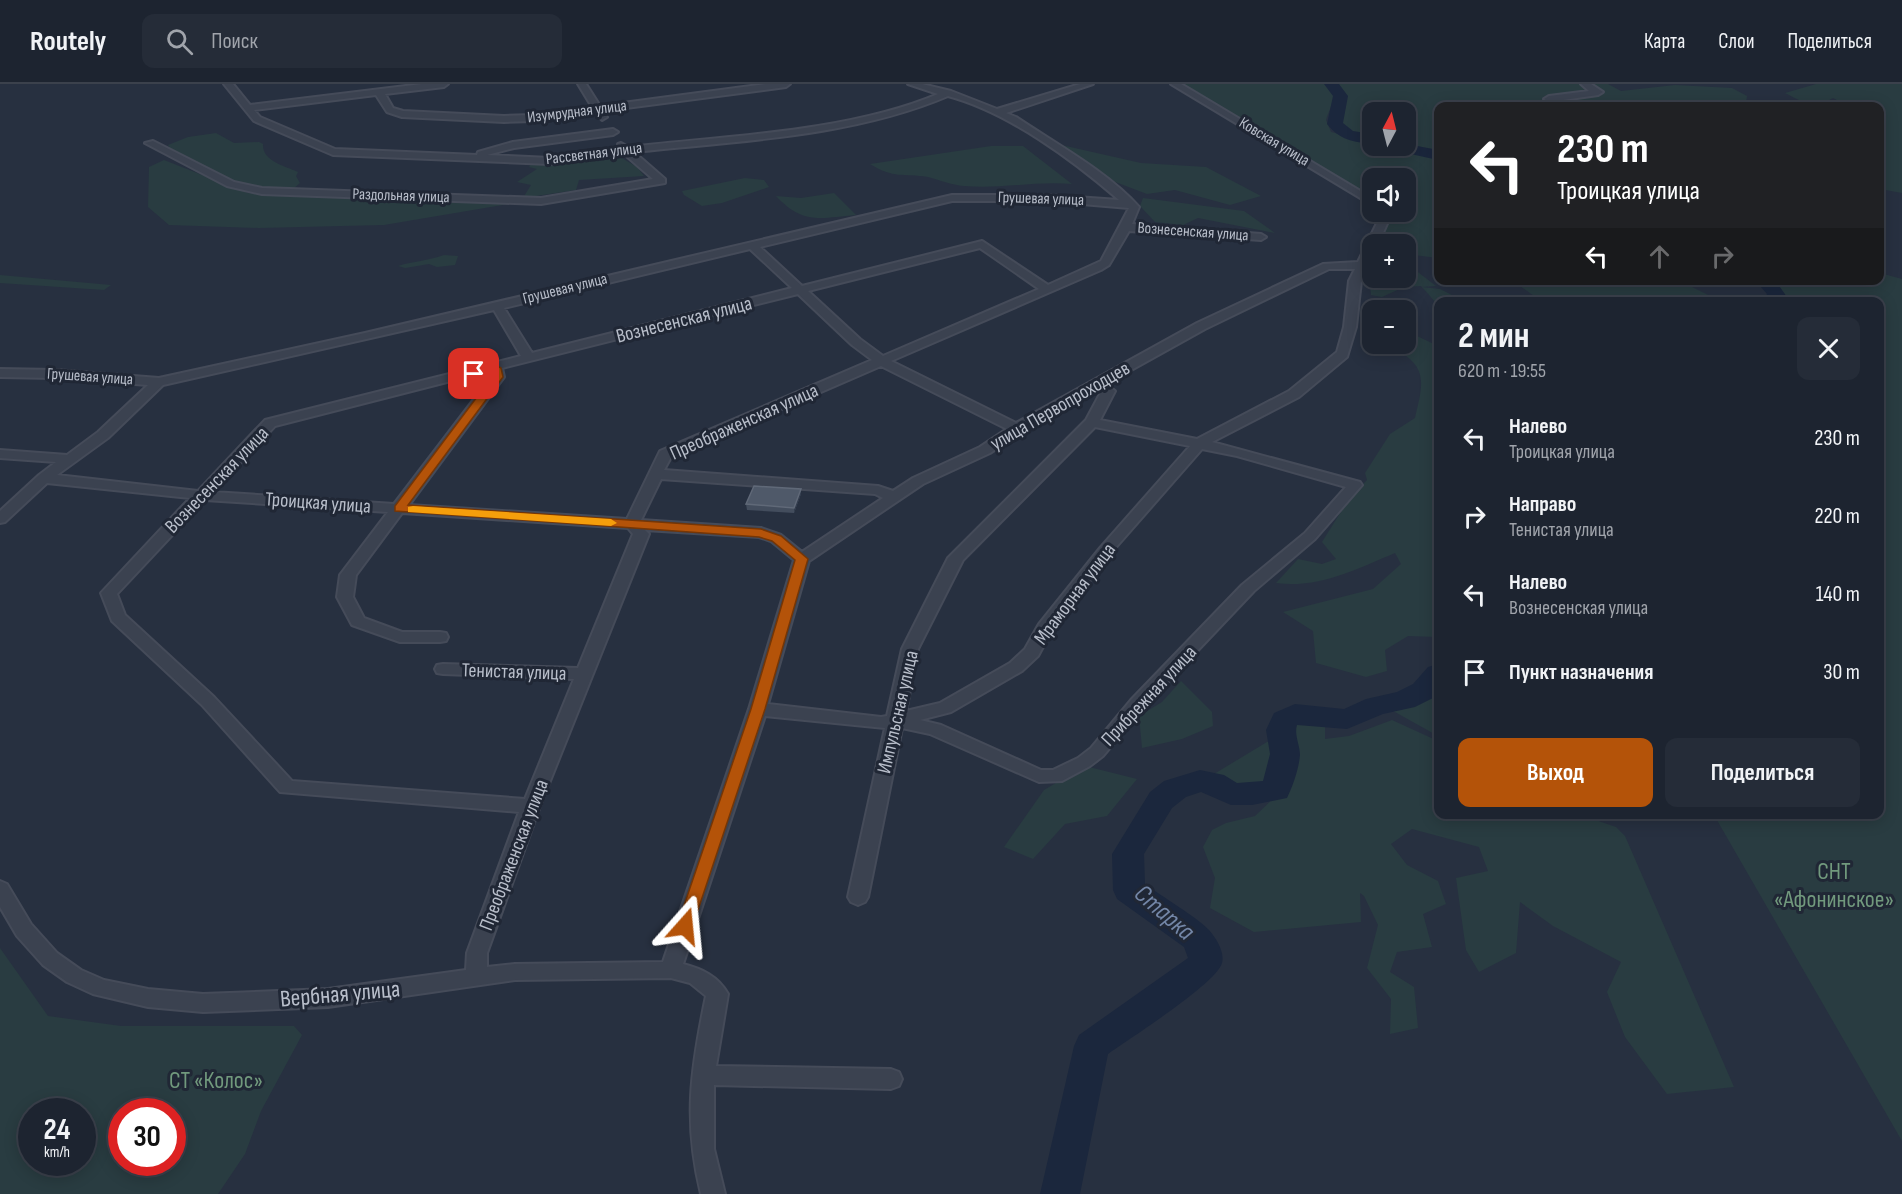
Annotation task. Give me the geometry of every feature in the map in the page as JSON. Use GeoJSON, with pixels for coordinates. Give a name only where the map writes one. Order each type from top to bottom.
{"type":"FeatureCollection","features":[{"type":"Feature","properties":{"kind":"street","name":"Рассветная улица"},"geometry":{"type":"LineString","coordinates":[[228,84],[257,119],[333,152],[550,161],[624,150],[775,134],[867,119],[915,107],[948,93]]}},
{"type":"Feature","properties":{"kind":"street"},"geometry":{"type":"LineString","coordinates":[[246,108],[444,84]]}},
{"type":"Feature","properties":{"kind":"street"},"geometry":{"type":"LineString","coordinates":[[582,84],[624,150]]}},
{"type":"Feature","properties":{"kind":"street","name":"Изумрудная улица"},"geometry":{"type":"LineString","coordinates":[[378,92],[390,110],[420,116],[504,119],[598,110],[786,84]]}},
{"type":"Feature","properties":{"kind":"street"},"geometry":{"type":"LineString","coordinates":[[912,84],[948,93],[998,112],[1050,143],[1131,204]]}},
{"type":"Feature","properties":{"kind":"street"},"geometry":{"type":"LineString","coordinates":[[998,112],[1089,84]]}},
{"type":"Feature","properties":{"kind":"street","name":"Ковская улица"},"geometry":{"type":"LineString","coordinates":[[1175,84],[1362,196]]}},
{"type":"Feature","properties":{"kind":"street"},"geometry":{"type":"LineString","coordinates":[[1550,99],[1598,92],[1585,84]]}},
{"type":"Feature","properties":{"kind":"street"},"geometry":{"type":"LineString","coordinates":[[471,158],[507,146],[613,132]]}},
{"type":"Feature","properties":{"kind":"street","name":"Раздольная улица"},"geometry":{"type":"LineString","coordinates":[[150,143],[231,184],[262,191],[542,201],[661,181],[624,150]]}},
{"type":"Feature","properties":{"kind":"street","name":"Грушевая улица"},"geometry":{"type":"LineString","coordinates":[[0,373],[55,374],[159,382],[952,198],[1047,198],[1131,204]]}},
{"type":"Feature","properties":{"kind":"street","name":"Преображенская улица"},"geometry":{"type":"LineString","coordinates":[[476,979],[477,954],[531,806],[641,534],[632,524],[665,454],[1097,268],[1105,263],[1133,213],[1134,207],[1131,204]]}},
{"type":"Feature","properties":{"kind":"street"},"geometry":{"type":"LineString","coordinates":[[1361,265],[1382,222]]}},
{"type":"Feature","properties":{"kind":"street","name":"Вознесенская улица"},"geometry":{"type":"LineString","coordinates":[[1125,227],[1261,237]]}},
{"type":"Feature","properties":{"kind":"street"},"geometry":{"type":"LineString","coordinates":[[751,244],[856,342],[883,362],[990,417],[1017,428]]}},
{"type":"Feature","properties":{"kind":"street","name":"Вознесенская улица"},"geometry":{"type":"LineString","coordinates":[[531,806],[287,787],[208,701],[118,617],[109,593],[199,495],[270,423],[982,244],[1047,289]]}},
{"type":"Feature","properties":{"kind":"street","name":"улица Первопроходцев"},"geometry":{"type":"LineString","coordinates":[[802,559],[918,481],[985,450],[1017,428],[1202,326],[1327,266],[1361,265]]}},
{"type":"Feature","properties":{"kind":"street","name":"Мраморная улица"},"geometry":{"type":"LineString","coordinates":[[758,709],[880,723],[895,721],[945,708],[1016,667],[1032,652],[1045,628],[1105,551],[1199,444],[1294,394],[1343,354],[1350,327],[1355,282],[1361,265]]}},
{"type":"Feature","properties":{"kind":"street"},"geometry":{"type":"LineString","coordinates":[[496,305],[529,359]]}},
{"type":"Feature","properties":{"kind":"street","name":"Тенистая улица"},"geometry":{"type":"LineString","coordinates":[[440,637],[400,638],[358,621],[345,597],[348,575],[498,377],[496,368]]}},
{"type":"Feature","properties":{"kind":"street"},"geometry":{"type":"LineString","coordinates":[[0,519],[44,478],[103,435],[159,382]]}},
{"type":"Feature","properties":{"kind":"street","name":"Импульсная улица"},"geometry":{"type":"LineString","coordinates":[[858,897],[910,649],[957,558],[1092,422],[1108,391],[1098,384]]}},
{"type":"Feature","properties":{"kind":"street"},"geometry":{"type":"LineString","coordinates":[[1092,422],[1199,444]]}},
{"type":"Feature","properties":{"kind":"street","name":"Прибрежная улица"},"geometry":{"type":"LineString","coordinates":[[895,721],[935,729],[1039,776],[1056,776],[1084,762],[1097,752],[1137,704],[1248,588],[1310,536],[1355,485],[1239,452],[1199,444]]}},
{"type":"Feature","properties":{"kind":"street"},"geometry":{"type":"LineString","coordinates":[[0,454],[69,459]]}},
{"type":"Feature","properties":{"kind":"street"},"geometry":{"type":"LineString","coordinates":[[655,474],[878,490],[895,498]]}},
{"type":"Feature","properties":{"kind":"street","name":"Троицкая улица"},"geometry":{"type":"LineString","coordinates":[[44,478],[199,495],[761,533],[776,538],[802,559]]}},
{"type":"Feature","properties":{"kind":"street"},"geometry":{"type":"LineString","coordinates":[[671,970],[758,709],[802,559]]}},
{"type":"Feature","properties":{"kind":"street","name":"Тенистая улица"},"geometry":{"type":"LineString","coordinates":[[443,669],[585,674]]}},
{"type":"Feature","properties":{"kind":"street","name":"Вербная улица"},"geometry":{"type":"LineString","coordinates":[[0,889],[24,930],[50,959],[74,976],[101,988],[148,998],[203,1003],[328,998],[515,972],[671,970],[695,975],[708,982],[717,994],[704,1063],[704,1075]]}},
{"type":"Feature","properties":{"kind":"street"},"geometry":{"type":"LineString","coordinates":[[712,1194],[702,1145],[704,1075],[891,1079]]}},
{"type":"Feature","properties":{"kind":"green space"},"geometry":{"type":"Polygon","coordinates":[[[1178,84],[1329,84],[1334,91],[1326,120],[1331,132],[1362,140],[1362,156],[1416,156],[1416,152],[1434,156],[1434,258],[1416,255],[1416,234],[1381,234],[1386,222],[1416,222],[1416,168],[1362,168],[1362,193],[1178,84]]]}},
{"type":"Feature","properties":{"kind":"green space"},"geometry":{"type":"Polygon","coordinates":[[[1331,84],[1608,84],[1621,91],[1675,85],[1732,88],[1747,96],[1746,102],[1434,102],[1434,149],[1416,146],[1416,102],[1362,102],[1362,138],[1343,132],[1335,124],[1341,96],[1331,84]]]}},
{"type":"Feature","properties":{"kind":"green space"},"geometry":{"type":"Polygon","coordinates":[[[1816,84],[1902,84],[1902,193],[1884,190],[1884,102],[1841,102],[1833,98],[1826,102],[1804,102],[1785,93],[1816,84]]]}},
{"type":"Feature","properties":{"kind":"green space"},"geometry":{"type":"Polygon","coordinates":[[[216,133],[234,143],[259,142],[263,144],[266,155],[270,159],[298,172],[296,176],[300,183],[293,189],[242,186],[172,152],[168,145],[188,137],[216,133]]]}},
{"type":"Feature","properties":{"kind":"green space"},"geometry":{"type":"Polygon","coordinates":[[[1057,144],[1141,163],[1206,167],[1261,196],[1230,205],[1175,190],[1147,194],[1110,180],[1057,144]]]}},
{"type":"Feature","properties":{"kind":"green space"},"geometry":{"type":"Polygon","coordinates":[[[991,146],[1023,146],[1072,184],[964,186],[928,177],[892,174],[870,164],[991,146]]]}},
{"type":"Feature","properties":{"kind":"green space"},"geometry":{"type":"Polygon","coordinates":[[[615,154],[637,167],[644,176],[579,180],[576,190],[523,198],[531,185],[517,182],[537,169],[529,167],[532,163],[615,154]]]}},
{"type":"Feature","properties":{"kind":"green space"},"geometry":{"type":"Polygon","coordinates":[[[164,160],[248,193],[515,203],[384,225],[259,228],[169,225],[148,207],[149,167],[164,160]]]}},
{"type":"Feature","properties":{"kind":"green space"},"geometry":{"type":"Polygon","coordinates":[[[745,178],[764,180],[769,187],[722,203],[702,206],[684,195],[682,191],[745,178]]]}},
{"type":"Feature","properties":{"kind":"green space"},"geometry":{"type":"Polygon","coordinates":[[[834,193],[856,215],[822,218],[804,216],[795,212],[776,196],[801,198],[834,193]]]}},
{"type":"Feature","properties":{"kind":"green space"},"geometry":{"type":"Polygon","coordinates":[[[1143,198],[1244,211],[1275,233],[1198,218],[1183,225],[1155,222],[1140,206],[1143,198]]]}},
{"type":"Feature","properties":{"kind":"green space"},"geometry":{"type":"Polygon","coordinates":[[[444,255],[458,256],[455,265],[437,267],[429,264],[405,268],[398,266],[432,259],[444,255]]]}},
{"type":"Feature","properties":{"kind":"green space"},"geometry":{"type":"Polygon","coordinates":[[[1416,271],[1436,286],[1422,287],[1440,289],[1456,297],[1434,297],[1434,301],[1421,286],[1416,286],[1416,271]]]}},
{"type":"Feature","properties":{"kind":"green space","name":"СНТ «Афонинское»"},"geometry":{"type":"Polygon","coordinates":[[[1884,274],[1902,279],[1902,1141],[1716,819],[1884,819],[1884,297],[1784,297],[1774,285],[1884,285],[1884,274]]]}},
{"type":"Feature","properties":{"kind":"green space"},"geometry":{"type":"Polygon","coordinates":[[[0,275],[111,285],[104,290],[0,283],[0,275]]]}},
{"type":"Feature","properties":{"kind":"green space"},"geometry":{"type":"Polygon","coordinates":[[[1519,285],[1688,285],[1712,297],[1535,297],[1519,285]]]}},
{"type":"Feature","properties":{"kind":"green space"},"geometry":{"type":"Polygon","coordinates":[[[1370,288],[1402,288],[1382,297],[1371,295],[1370,288]]]}},
{"type":"Feature","properties":{"kind":"green space"},"geometry":{"type":"Polygon","coordinates":[[[1417,336],[1434,344],[1434,637],[1408,636],[1385,650],[1387,671],[1366,677],[1316,663],[1313,631],[1283,612],[1373,589],[1401,564],[1395,553],[1352,571],[1322,580],[1292,584],[1276,583],[1298,559],[1322,564],[1336,559],[1322,542],[1349,499],[1367,480],[1365,473],[1390,434],[1415,418],[1421,381],[1420,373],[1410,359],[1403,354],[1416,354],[1417,336]]]}},
{"type":"Feature","properties":{"kind":"green space"},"geometry":{"type":"Polygon","coordinates":[[[1181,681],[1212,712],[1213,726],[1182,739],[1142,748],[1139,716],[1162,702],[1181,681]]]}},
{"type":"Feature","properties":{"kind":"green space"},"geometry":{"type":"Polygon","coordinates":[[[1434,686],[1434,734],[1386,707],[1427,695],[1434,686]]]}},
{"type":"Feature","properties":{"kind":"green space"},"geometry":{"type":"Polygon","coordinates":[[[1296,717],[1325,718],[1325,739],[1349,736],[1392,720],[1434,739],[1434,819],[1593,819],[1616,827],[1625,836],[1734,1087],[1667,1094],[1625,1037],[1607,992],[1621,962],[1553,926],[1520,902],[1516,953],[1479,972],[1466,950],[1456,878],[1488,871],[1479,847],[1412,829],[1391,844],[1407,865],[1438,881],[1446,904],[1423,914],[1432,947],[1397,952],[1390,972],[1414,987],[1418,1028],[1390,1034],[1391,999],[1367,968],[1378,925],[1364,896],[1360,893],[1361,922],[1254,932],[1210,908],[1215,878],[1203,847],[1212,830],[1226,823],[1255,816],[1280,792],[1292,750],[1284,731],[1287,722],[1296,717]]]}},
{"type":"Feature","properties":{"kind":"green space"},"geometry":{"type":"Polygon","coordinates":[[[1277,740],[1283,754],[1274,789],[1231,792],[1209,777],[1267,742],[1277,740]]]}},
{"type":"Feature","properties":{"kind":"green space"},"geometry":{"type":"Polygon","coordinates":[[[1085,766],[1137,779],[1107,816],[1065,824],[1033,859],[1004,847],[1044,790],[1085,766]]]}},
{"type":"Feature","properties":{"kind":"green space","name":"СТ «Колос»"},"geometry":{"type":"Polygon","coordinates":[[[0,948],[48,1016],[121,1026],[294,1026],[302,1035],[261,1111],[245,1154],[218,1194],[0,1194],[0,948]]]}},
{"type":"Feature","properties":{"kind":"building"},"geometry":{"type":"Polygon","coordinates":[[[754,486],[801,489],[794,508],[746,504],[754,486]]]}},
{"type":"Feature","properties":{"kind":"waterway","name":"Старка"},"geometry":{"type":"LineString","coordinates":[[1331,84],[1341,96],[1335,124],[1343,132],[1362,138]]}},
{"type":"Feature","properties":{"kind":"waterway","name":"Старка"},"geometry":{"type":"LineString","coordinates":[[1416,150],[1434,154]]}},
{"type":"Feature","properties":{"kind":"waterway","name":"Старка"},"geometry":{"type":"LineString","coordinates":[[1769,285],[1777,297]]}},
{"type":"Feature","properties":{"kind":"waterway","name":"Старка"},"geometry":{"type":"LineString","coordinates":[[1060,1194],[1092,1046],[1190,977],[1205,963],[1205,952],[1196,938],[1129,890],[1128,854],[1161,800],[1175,789],[1200,781],[1213,783],[1231,794],[1252,794],[1276,790],[1285,754],[1281,730],[1284,720],[1295,714],[1347,719],[1376,706],[1405,700],[1423,691],[1434,678]]}},
{"type":"Feature","properties":{"kind":"slow traffic"},"geometry":{"type":"LineString","coordinates":[[413,509],[611,523]]}},
{"type":"Feature","properties":{"kind":"route"},"geometry":{"type":"LineString","coordinates":[[474,374],[496,368],[498,377],[399,508],[761,533],[776,538],[802,559],[758,709],[685,926]]}}]}
